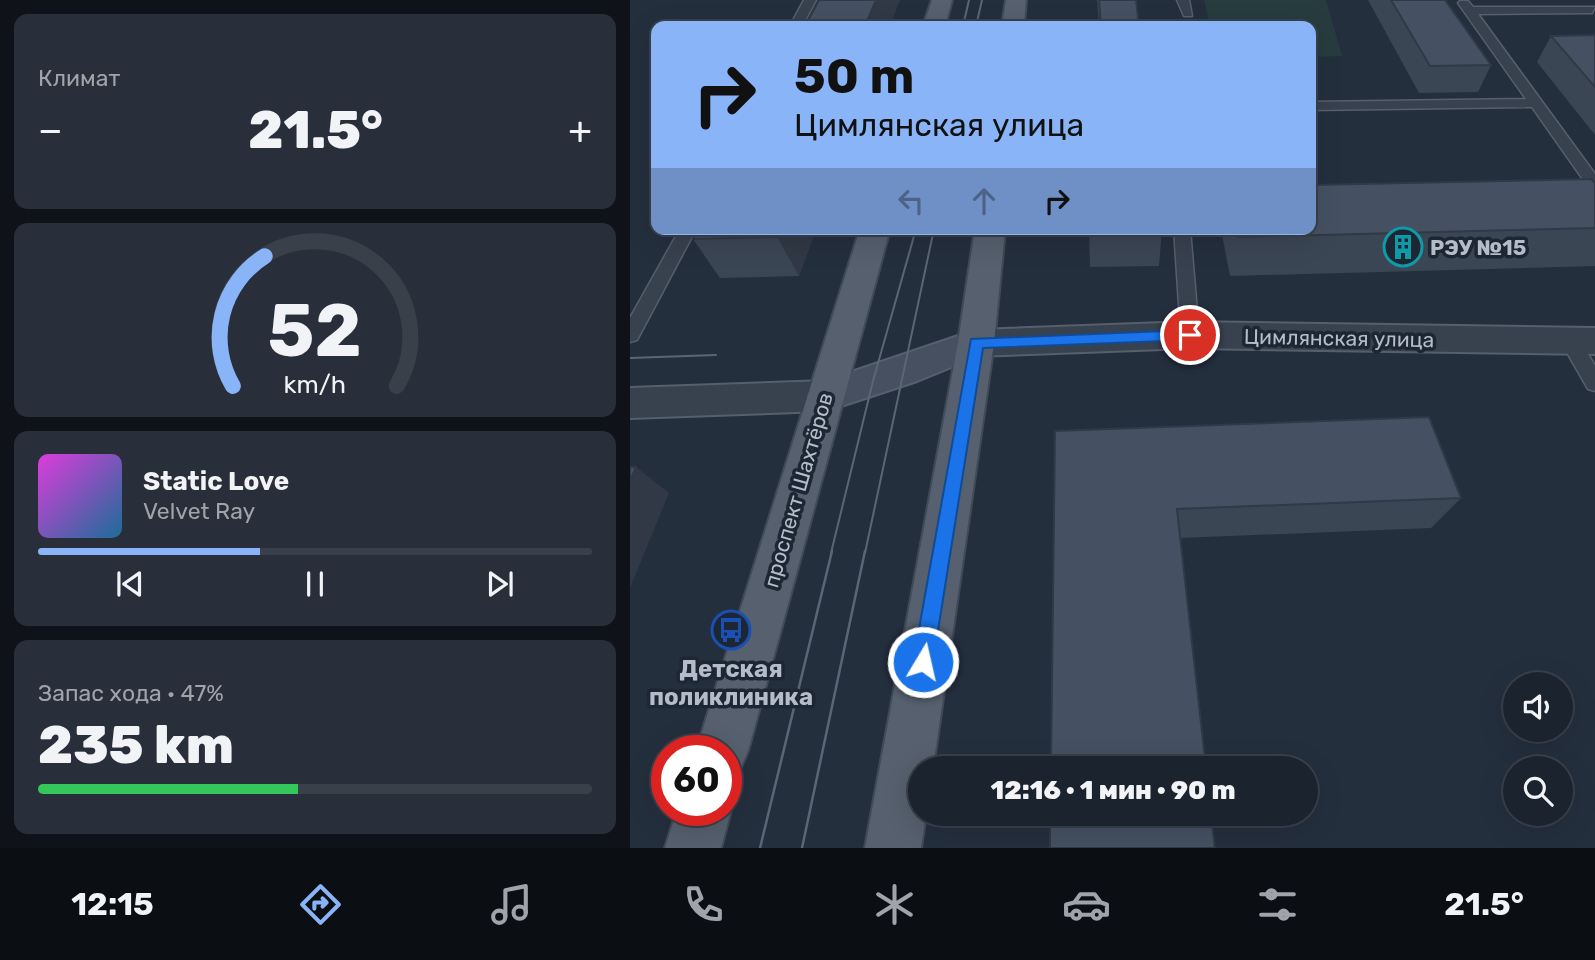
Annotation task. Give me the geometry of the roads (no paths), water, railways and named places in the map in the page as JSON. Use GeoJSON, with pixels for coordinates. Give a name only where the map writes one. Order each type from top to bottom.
{"type":"FeatureCollection","features":[{"type":"Feature","properties":{"kind":"main road"},"geometry":{"type":"LineString","coordinates":[[936,21],[942,0]]}},
{"type":"Feature","properties":{"kind":"main road"},"geometry":{"type":"LineString","coordinates":[[1014,21],[1016,0]]}},
{"type":"Feature","properties":{"kind":"main road","name":"проспект Шахтёров"},"geometry":{"type":"LineString","coordinates":[[727,735],[873,235]]}},
{"type":"Feature","properties":{"kind":"main road"},"geometry":{"type":"LineString","coordinates":[[892,848],[976,343],[988,235]]}},
{"type":"Feature","properties":{"kind":"main road","name":"Цимлянская улица"},"geometry":{"type":"LineString","coordinates":[[826,396],[904,371],[976,343]]}},
{"type":"Feature","properties":{"kind":"main road"},"geometry":{"type":"LineString","coordinates":[[693,848],[699,826]]}},
{"type":"Feature","properties":{"kind":"street","name":"Цимлянская улица"},"geometry":{"type":"LineString","coordinates":[[976,343],[1190,335],[1583,341]]}},
{"type":"Feature","properties":{"kind":"street","name":"Цимлянская улица"},"geometry":{"type":"LineString","coordinates":[[630,403],[826,396]]}},
{"type":"Feature","properties":{"kind":"lane"},"geometry":{"type":"LineString","coordinates":[[799,21],[810,0]]}},
{"type":"Feature","properties":{"kind":"lane"},"geometry":{"type":"LineString","coordinates":[[1183,0],[1188,14]]}},
{"type":"Feature","properties":{"kind":"lane"},"geometry":{"type":"LineString","coordinates":[[1569,0],[1593,11]]}},
{"type":"Feature","properties":{"kind":"lane"},"geometry":{"type":"LineString","coordinates":[[1466,5],[1593,11]]}},
{"type":"Feature","properties":{"kind":"lane"},"geometry":{"type":"LineString","coordinates":[[1466,5],[1595,185]]}},
{"type":"Feature","properties":{"kind":"lane"},"geometry":{"type":"LineString","coordinates":[[1316,106],[1536,103]]}},
{"type":"Feature","properties":{"kind":"lane"},"geometry":{"type":"LineString","coordinates":[[630,335],[685,235]]}},
{"type":"Feature","properties":{"kind":"lane"},"geometry":{"type":"LineString","coordinates":[[1182,235],[1190,335]]}},
{"type":"Feature","properties":{"kind":"lane"},"geometry":{"type":"LineString","coordinates":[[1583,341],[1595,383]]}},
{"type":"Feature","properties":{"kind":"tram line"},"geometry":{"type":"LineString","coordinates":[[964,21],[969,0]]}},
{"type":"Feature","properties":{"kind":"tram line"},"geometry":{"type":"LineString","coordinates":[[977,21],[982,0]]}},
{"type":"Feature","properties":{"kind":"tram line"},"geometry":{"type":"LineString","coordinates":[[831,553],[873,381],[914,235]]}},
{"type":"Feature","properties":{"kind":"tram line"},"geometry":{"type":"LineString","coordinates":[[865,553],[933,235]]}},
{"type":"Feature","properties":{"kind":"tram line"},"geometry":{"type":"LineString","coordinates":[[630,358],[716,355]]}},
{"type":"Feature","properties":{"kind":"tram line"},"geometry":{"type":"LineString","coordinates":[[760,848],[832,551]]}},
{"type":"Feature","properties":{"kind":"tram line"},"geometry":{"type":"LineString","coordinates":[[802,848],[865,551]]}},
{"type":"Feature","properties":{"kind":"place","name":"РЭУ №15"},"geometry":{"type":"Point","coordinates":[1403,247]}},
{"type":"Feature","properties":{"kind":"place","name":"Детская поликлиника"},"geometry":{"type":"Point","coordinates":[731,630]}}]}
